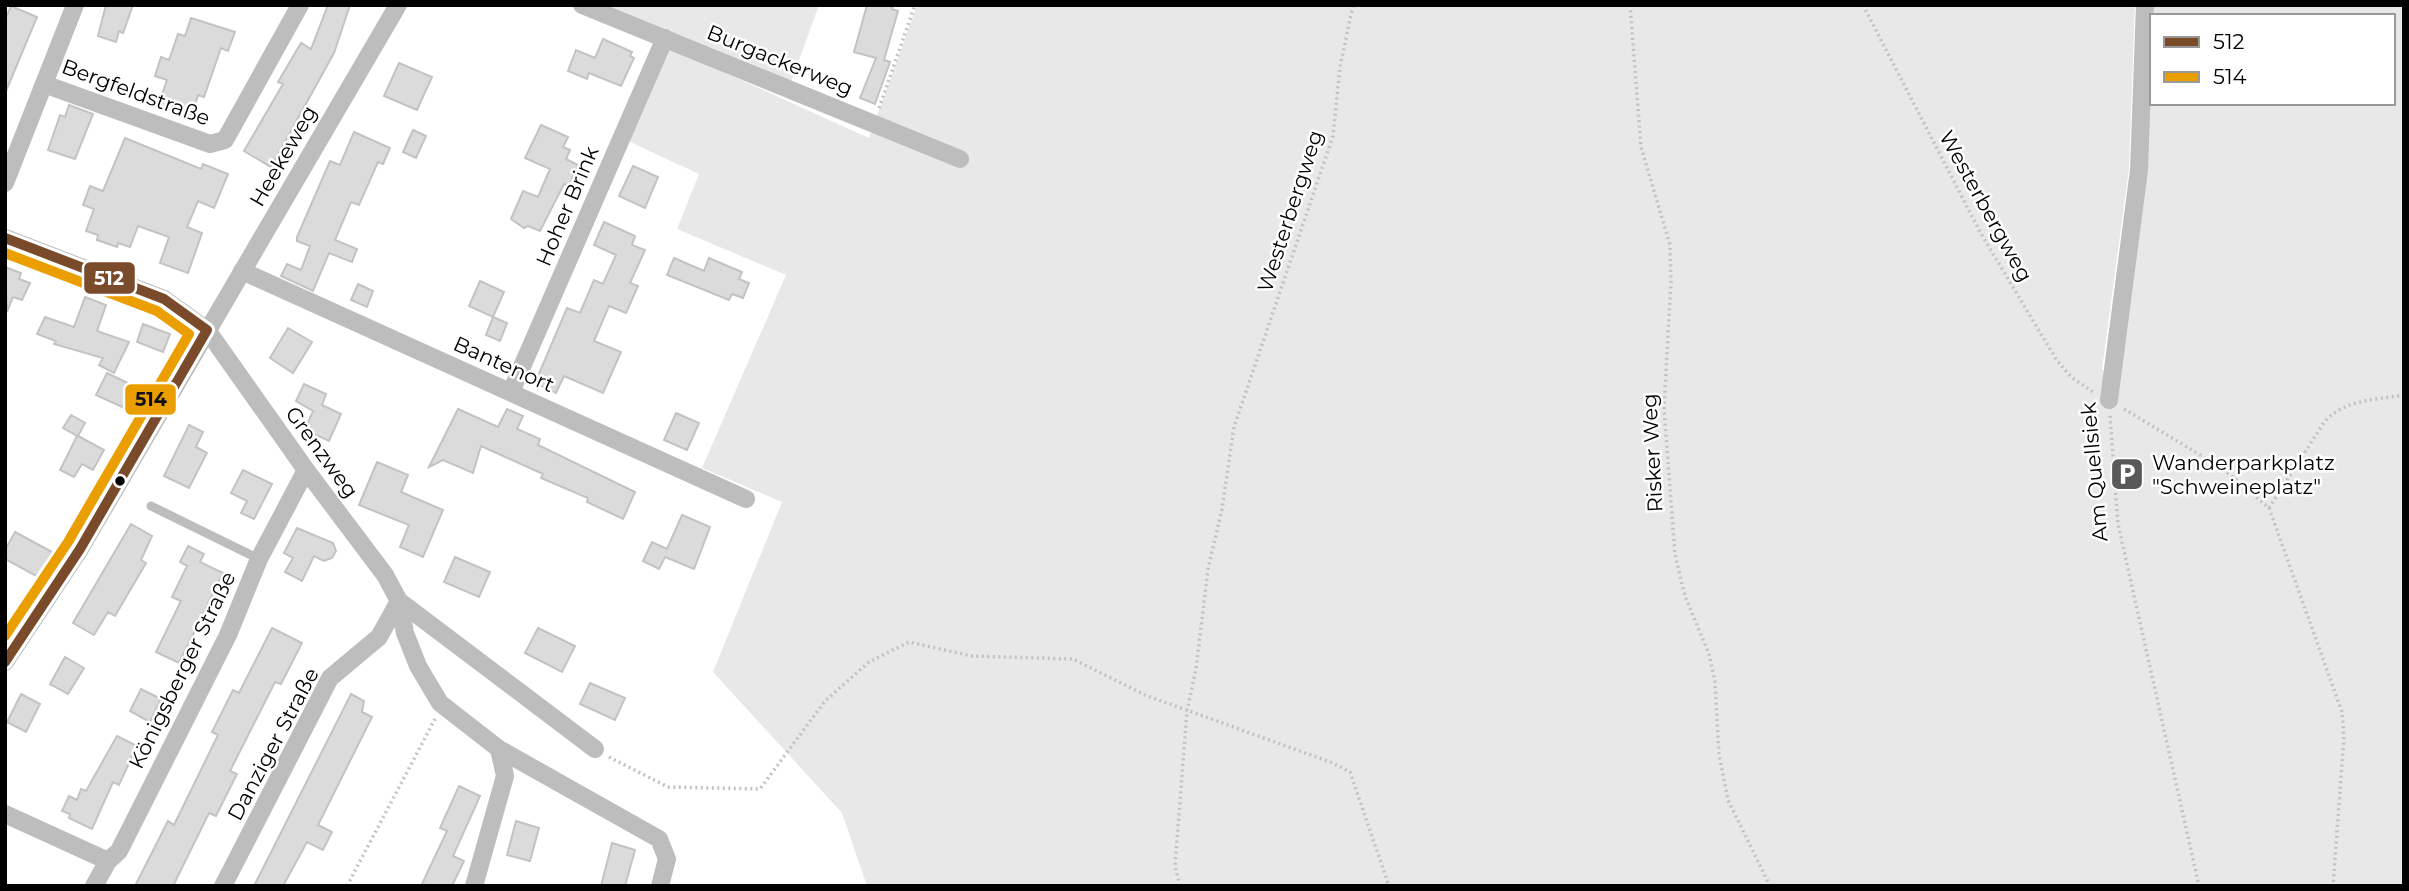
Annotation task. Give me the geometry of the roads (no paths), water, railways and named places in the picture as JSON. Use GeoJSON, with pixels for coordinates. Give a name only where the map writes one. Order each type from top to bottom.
{"type":"FeatureCollection","features":[{"type":"Feature","properties":{"kind":"street","name":"Bergfeldstraße"},"geometry":{"type":"LineString","coordinates":[[44,83],[210,144],[225,140],[300,5]]}},
{"type":"Feature","properties":{"kind":"street","name":"Heekeweg"},"geometry":{"type":"LineString","coordinates":[[5,662],[80,549],[398,5]]}},
{"type":"Feature","properties":{"kind":"street","name":"Burgackerweg"},"geometry":{"type":"LineString","coordinates":[[582,5],[960,159]]}},
{"type":"Feature","properties":{"kind":"street","name":"Am Quellsiek"},"geometry":{"type":"LineString","coordinates":[[2109,400],[2139,170],[2146,5]]}},
{"type":"Feature","properties":{"kind":"street"},"geometry":{"type":"LineString","coordinates":[[5,183],[72,6]]}},
{"type":"Feature","properties":{"kind":"street","name":"Hoher Brink"},"geometry":{"type":"LineString","coordinates":[[512,392],[665,38]]}},
{"type":"Feature","properties":{"kind":"street","name":"Grenzweg"},"geometry":{"type":"LineString","coordinates":[[5,238],[164,299],[207,330],[306,470],[386,575],[399,601],[405,633],[440,703],[499,750],[659,839],[667,859],[660,886]]}},
{"type":"Feature","properties":{"kind":"street","name":"Bantenort"},"geometry":{"type":"LineString","coordinates":[[242,271],[746,499]]}},
{"type":"Feature","properties":{"kind":"street","name":"Königsberger Straße"},"geometry":{"type":"LineString","coordinates":[[94,886],[108,861],[119,851],[222,647],[259,559],[306,470]]}},
{"type":"Feature","properties":{"kind":"street","name":"Grenzweg"},"geometry":{"type":"LineString","coordinates":[[399,601],[595,749]]}},
{"type":"Feature","properties":{"kind":"street","name":"Danziger Straße"},"geometry":{"type":"LineString","coordinates":[[223,886],[330,678],[379,637],[399,601]]}},
{"type":"Feature","properties":{"kind":"street"},"geometry":{"type":"LineString","coordinates":[[474,886],[505,776],[499,750]]}},
{"type":"Feature","properties":{"kind":"street"},"geometry":{"type":"LineString","coordinates":[[5,814],[108,861]]}},
{"type":"Feature","properties":{"kind":"lane"},"geometry":{"type":"LineString","coordinates":[[151,506],[259,559]]}},
{"type":"Feature","properties":{"kind":"place","name":"Wanderparkplatz \"Schweineplatz\""},"geometry":{"type":"Point","coordinates":[2127,474]}}]}
